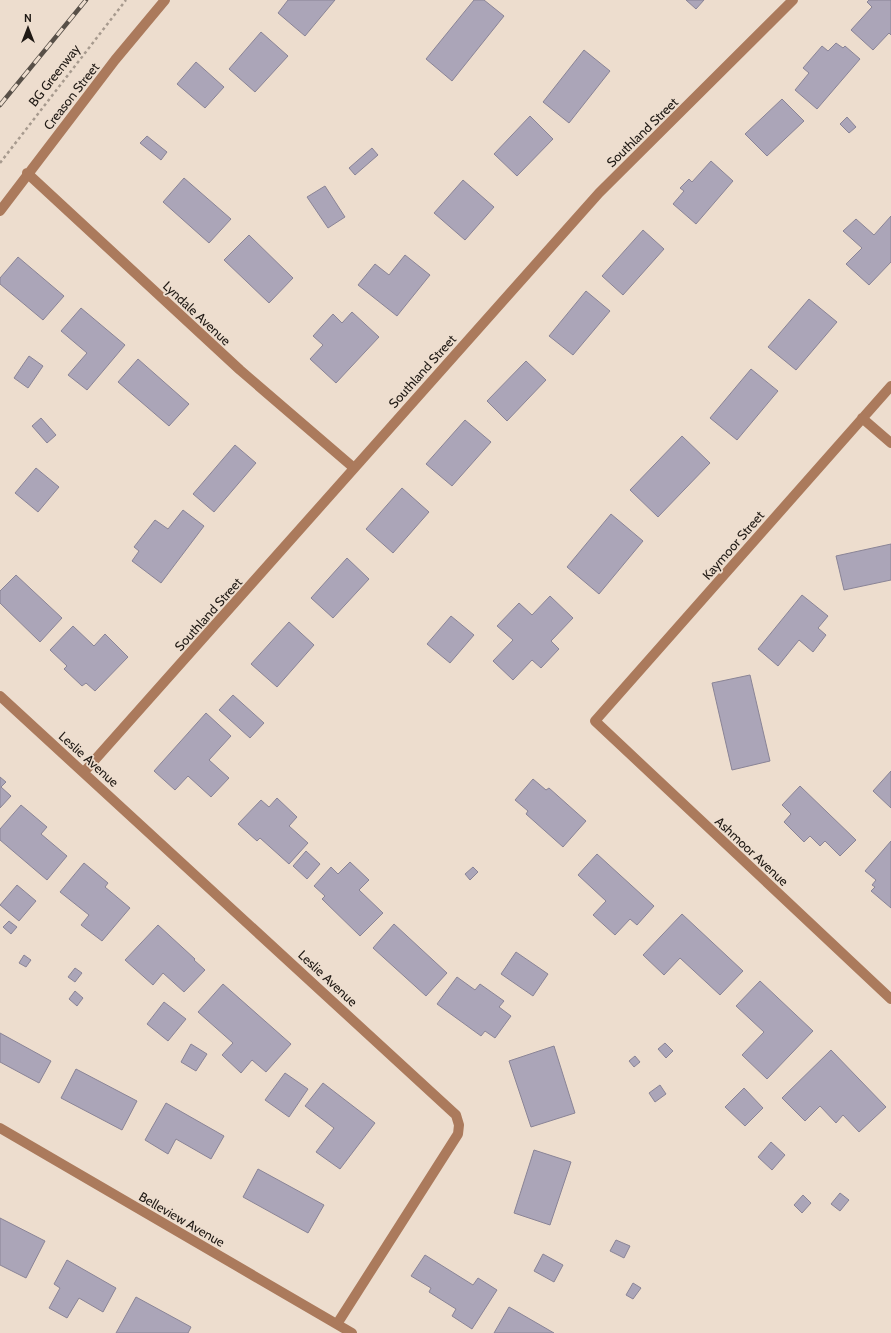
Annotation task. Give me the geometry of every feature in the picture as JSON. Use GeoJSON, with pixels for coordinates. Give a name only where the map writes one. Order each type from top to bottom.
{"type":"FeatureCollection","features":[{"type":"Feature","properties":{"kind":"street","name":"Creason Street"},"geometry":{"type":"LineString","coordinates":[[0,211],[27,173],[115,60],[165,0]]}},
{"type":"Feature","properties":{"kind":"street","name":"Southland Street"},"geometry":{"type":"LineString","coordinates":[[84,772],[599,193],[793,0]]}},
{"type":"Feature","properties":{"kind":"street","name":"Lyndale Avenue"},"geometry":{"type":"LineString","coordinates":[[27,173],[240,370],[354,468]]}},
{"type":"Feature","properties":{"kind":"street","name":"Kaymoor Street"},"geometry":{"type":"LineString","coordinates":[[595,721],[891,386]]}},
{"type":"Feature","properties":{"kind":"street"},"geometry":{"type":"LineString","coordinates":[[862,418],[891,443]]}},
{"type":"Feature","properties":{"kind":"street","name":"Leslie Avenue"},"geometry":{"type":"LineString","coordinates":[[0,696],[456,1115],[459,1125],[458,1134],[337,1324]]}},
{"type":"Feature","properties":{"kind":"street","name":"Ashmoor Avenue"},"geometry":{"type":"LineString","coordinates":[[595,721],[891,999]]}},
{"type":"Feature","properties":{"kind":"street","name":"Belleview Avenue"},"geometry":{"type":"LineString","coordinates":[[0,1128],[352,1333]]}},
{"type":"Feature","properties":{"kind":"path","name":"BG Greenway"},"geometry":{"type":"LineString","coordinates":[[0,163],[126,0]]}},
{"type":"Feature","properties":{"kind":"building"},"geometry":{"type":"Polygon","coordinates":[[[288,0],[335,0],[305,36],[278,13],[288,0]]]}},
{"type":"Feature","properties":{"kind":"building"},"geometry":{"type":"Polygon","coordinates":[[[474,0],[484,0],[504,16],[452,81],[426,59],[474,0]]]}},
{"type":"Feature","properties":{"kind":"building"},"geometry":{"type":"Polygon","coordinates":[[[686,0],[704,0],[696,9],[686,0]]]}},
{"type":"Feature","properties":{"kind":"building"},"geometry":{"type":"Polygon","coordinates":[[[869,0],[891,0],[891,35],[889,33],[873,50],[851,30],[872,7],[867,2],[869,0]]]}},
{"type":"Feature","properties":{"kind":"building"},"geometry":{"type":"Polygon","coordinates":[[[261,32],[288,56],[255,92],[229,69],[261,32]]]}},
{"type":"Feature","properties":{"kind":"building"},"geometry":{"type":"Polygon","coordinates":[[[836,43],[843,48],[845,46],[860,59],[817,109],[795,90],[809,73],[803,68],[822,46],[828,51],[836,43]]]}},
{"type":"Feature","properties":{"kind":"building"},"geometry":{"type":"Polygon","coordinates":[[[584,50],[610,71],[569,123],[543,102],[584,50]]]}},
{"type":"Feature","properties":{"kind":"building"},"geometry":{"type":"Polygon","coordinates":[[[196,62],[224,87],[205,108],[177,84],[196,62]]]}},
{"type":"Feature","properties":{"kind":"building"},"geometry":{"type":"Polygon","coordinates":[[[782,99],[804,121],[767,156],[745,134],[782,99]]]}},
{"type":"Feature","properties":{"kind":"building"},"geometry":{"type":"Polygon","coordinates":[[[530,116],[553,139],[517,176],[494,154],[530,116]]]}},
{"type":"Feature","properties":{"kind":"building"},"geometry":{"type":"Polygon","coordinates":[[[847,117],[856,127],[849,133],[840,124],[847,117]]]}},
{"type":"Feature","properties":{"kind":"building"},"geometry":{"type":"Polygon","coordinates":[[[147,136],[167,152],[161,160],[140,143],[147,136]]]}},
{"type":"Feature","properties":{"kind":"building"},"geometry":{"type":"Polygon","coordinates":[[[372,148],[378,155],[355,175],[349,168],[372,148]]]}},
{"type":"Feature","properties":{"kind":"building"},"geometry":{"type":"Polygon","coordinates":[[[711,161],[733,181],[696,224],[673,204],[684,191],[680,188],[689,179],[692,182],[711,161]]]}},
{"type":"Feature","properties":{"kind":"building"},"geometry":{"type":"Polygon","coordinates":[[[184,178],[231,219],[209,243],[163,202],[184,178]]]}},
{"type":"Feature","properties":{"kind":"building"},"geometry":{"type":"Polygon","coordinates":[[[463,180],[494,207],[465,240],[434,213],[463,180]]]}},
{"type":"Feature","properties":{"kind":"building"},"geometry":{"type":"Polygon","coordinates":[[[325,186],[345,217],[328,228],[307,197],[325,186]]]}},
{"type":"Feature","properties":{"kind":"building"},"geometry":{"type":"Polygon","coordinates":[[[891,216],[891,262],[869,285],[846,264],[862,248],[843,231],[856,219],[874,235],[891,216]]]}},
{"type":"Feature","properties":{"kind":"building"},"geometry":{"type":"Polygon","coordinates":[[[643,230],[664,249],[623,295],[602,276],[643,230]]]}},
{"type":"Feature","properties":{"kind":"building"},"geometry":{"type":"Polygon","coordinates":[[[249,235],[293,278],[269,303],[224,260],[249,235]]]}},
{"type":"Feature","properties":{"kind":"building"},"geometry":{"type":"Polygon","coordinates":[[[405,255],[430,275],[397,316],[358,285],[375,264],[389,275],[405,255]]]}},
{"type":"Feature","properties":{"kind":"building"},"geometry":{"type":"Polygon","coordinates":[[[18,257],[64,296],[43,320],[0,284],[0,278],[18,257]]]}},
{"type":"Feature","properties":{"kind":"building"},"geometry":{"type":"Polygon","coordinates":[[[586,291],[610,311],[573,355],[549,336],[586,291]]]}},
{"type":"Feature","properties":{"kind":"building"},"geometry":{"type":"Polygon","coordinates":[[[809,299],[837,322],[796,370],[768,347],[809,299]]]}},
{"type":"Feature","properties":{"kind":"building"},"geometry":{"type":"Polygon","coordinates":[[[81,308],[125,345],[87,390],[68,375],[87,353],[61,331],[81,308]]]}},
{"type":"Feature","properties":{"kind":"building"},"geometry":{"type":"Polygon","coordinates":[[[352,312],[379,337],[336,383],[310,359],[323,345],[313,336],[333,314],[342,323],[352,312]]]}},
{"type":"Feature","properties":{"kind":"building"},"geometry":{"type":"Polygon","coordinates":[[[29,356],[43,366],[28,388],[14,378],[29,356]]]}},
{"type":"Feature","properties":{"kind":"building"},"geometry":{"type":"Polygon","coordinates":[[[138,359],[189,404],[169,426],[118,382],[138,359]]]}},
{"type":"Feature","properties":{"kind":"building"},"geometry":{"type":"Polygon","coordinates":[[[526,361],[546,380],[507,421],[487,401],[526,361]]]}},
{"type":"Feature","properties":{"kind":"building"},"geometry":{"type":"Polygon","coordinates":[[[751,369],[778,391],[737,440],[710,418],[751,369]]]}},
{"type":"Feature","properties":{"kind":"building"},"geometry":{"type":"Polygon","coordinates":[[[41,418],[56,435],[47,443],[32,426],[41,418]]]}},
{"type":"Feature","properties":{"kind":"building"},"geometry":{"type":"Polygon","coordinates":[[[465,420],[491,442],[452,486],[426,464],[465,420]]]}},
{"type":"Feature","properties":{"kind":"building"},"geometry":{"type":"Polygon","coordinates":[[[682,436],[710,463],[658,517],[630,490],[682,436]]]}},
{"type":"Feature","properties":{"kind":"building"},"geometry":{"type":"Polygon","coordinates":[[[235,445],[256,463],[214,512],[193,494],[235,445]]]}},
{"type":"Feature","properties":{"kind":"building"},"geometry":{"type":"Polygon","coordinates":[[[36,468],[59,487],[38,512],[15,493],[36,468]]]}},
{"type":"Feature","properties":{"kind":"building"},"geometry":{"type":"Polygon","coordinates":[[[402,488],[429,512],[393,553],[366,529],[402,488]]]}},
{"type":"Feature","properties":{"kind":"building"},"geometry":{"type":"Polygon","coordinates":[[[183,510],[204,526],[161,583],[132,561],[139,551],[134,547],[155,520],[168,529],[183,510]]]}},
{"type":"Feature","properties":{"kind":"building"},"geometry":{"type":"Polygon","coordinates":[[[611,514],[643,541],[599,594],[567,567],[611,514]]]}},
{"type":"Feature","properties":{"kind":"building"},"geometry":{"type":"Polygon","coordinates":[[[891,544],[891,580],[844,590],[836,556],[891,544]]]}},
{"type":"Feature","properties":{"kind":"building"},"geometry":{"type":"Polygon","coordinates":[[[347,558],[369,579],[333,618],[311,598],[347,558]]]}},
{"type":"Feature","properties":{"kind":"building"},"geometry":{"type":"Polygon","coordinates":[[[16,575],[62,618],[40,642],[0,603],[0,591],[16,575]]]}},
{"type":"Feature","properties":{"kind":"building"},"geometry":{"type":"Polygon","coordinates":[[[802,595],[828,616],[818,628],[826,635],[813,652],[799,640],[778,666],[758,649],[802,595]]]}},
{"type":"Feature","properties":{"kind":"building"},"geometry":{"type":"Polygon","coordinates":[[[550,596],[573,618],[551,641],[559,649],[541,668],[532,660],[513,680],[493,661],[513,640],[497,626],[519,603],[532,615],[550,596]]]}},
{"type":"Feature","properties":{"kind":"building"},"geometry":{"type":"Polygon","coordinates":[[[451,616],[474,635],[450,663],[427,644],[451,616]]]}},
{"type":"Feature","properties":{"kind":"building"},"geometry":{"type":"Polygon","coordinates":[[[289,622],[314,645],[277,687],[251,664],[289,622]]]}},
{"type":"Feature","properties":{"kind":"building"},"geometry":{"type":"Polygon","coordinates":[[[73,626],[94,646],[105,634],[128,657],[95,691],[86,683],[82,686],[64,669],[67,666],[50,650],[73,626]]]}},
{"type":"Feature","properties":{"kind":"building"},"geometry":{"type":"Polygon","coordinates":[[[750,675],[770,761],[732,770],[712,683],[750,675]]]}},
{"type":"Feature","properties":{"kind":"building"},"geometry":{"type":"Polygon","coordinates":[[[233,695],[264,723],[250,738],[219,710],[233,695]]]}},
{"type":"Feature","properties":{"kind":"building"},"geometry":{"type":"Polygon","coordinates":[[[206,713],[231,736],[209,760],[229,778],[211,797],[188,776],[175,790],[154,771],[206,713]]]}},
{"type":"Feature","properties":{"kind":"building"},"geometry":{"type":"Polygon","coordinates":[[[891,771],[891,808],[873,791],[891,771]]]}},
{"type":"Feature","properties":{"kind":"building"},"geometry":{"type":"Polygon","coordinates":[[[0,777],[6,782],[1,787],[11,796],[0,808],[0,777]]]}},
{"type":"Feature","properties":{"kind":"building"},"geometry":{"type":"Polygon","coordinates":[[[533,779],[546,790],[549,788],[586,821],[563,847],[526,814],[528,811],[515,800],[533,779]]]}},
{"type":"Feature","properties":{"kind":"building"},"geometry":{"type":"Polygon","coordinates":[[[800,786],[856,840],[840,856],[825,841],[820,846],[810,836],[804,842],[784,822],[791,814],[782,805],[800,786]]]}},
{"type":"Feature","properties":{"kind":"building"},"geometry":{"type":"Polygon","coordinates":[[[277,798],[297,817],[289,826],[308,843],[289,864],[260,838],[257,841],[238,824],[261,800],[269,807],[277,798]]]}},
{"type":"Feature","properties":{"kind":"building"},"geometry":{"type":"Polygon","coordinates":[[[21,805],[47,827],[41,834],[67,856],[47,880],[0,840],[0,829],[21,805]]]}},
{"type":"Feature","properties":{"kind":"building"},"geometry":{"type":"Polygon","coordinates":[[[891,841],[891,908],[871,891],[875,887],[872,885],[876,880],[865,871],[891,841]]]}},
{"type":"Feature","properties":{"kind":"building"},"geometry":{"type":"Polygon","coordinates":[[[306,851],[320,864],[307,879],[293,866],[306,851]]]}},
{"type":"Feature","properties":{"kind":"building"},"geometry":{"type":"Polygon","coordinates":[[[597,854],[654,906],[637,925],[630,919],[615,935],[593,915],[606,901],[578,875],[597,854]]]}},
{"type":"Feature","properties":{"kind":"building"},"geometry":{"type":"Polygon","coordinates":[[[350,862],[369,880],[359,890],[383,913],[360,936],[322,899],[325,896],[314,886],[331,867],[338,874],[350,862]]]}},
{"type":"Feature","properties":{"kind":"building"},"geometry":{"type":"Polygon","coordinates":[[[84,863],[108,883],[105,887],[130,908],[102,941],[81,925],[89,915],[60,892],[84,863]]]}},
{"type":"Feature","properties":{"kind":"building"},"geometry":{"type":"Polygon","coordinates":[[[473,867],[478,872],[470,880],[465,874],[473,867]]]}},
{"type":"Feature","properties":{"kind":"building"},"geometry":{"type":"Polygon","coordinates":[[[17,885],[36,901],[19,921],[0,905],[17,885]]]}},
{"type":"Feature","properties":{"kind":"building"},"geometry":{"type":"Polygon","coordinates":[[[682,914],[743,971],[720,995],[680,958],[664,975],[643,955],[682,914]]]}},
{"type":"Feature","properties":{"kind":"building"},"geometry":{"type":"Polygon","coordinates":[[[9,921],[17,927],[11,934],[3,927],[9,921]]]}},
{"type":"Feature","properties":{"kind":"building"},"geometry":{"type":"Polygon","coordinates":[[[394,924],[447,973],[426,996],[373,948],[394,924]]]}},
{"type":"Feature","properties":{"kind":"building"},"geometry":{"type":"Polygon","coordinates":[[[158,925],[205,970],[184,992],[163,973],[153,985],[125,960],[158,925]]]}},
{"type":"Feature","properties":{"kind":"building"},"geometry":{"type":"Polygon","coordinates":[[[516,952],[548,974],[533,996],[501,974],[516,952]]]}},
{"type":"Feature","properties":{"kind":"building"},"geometry":{"type":"Polygon","coordinates":[[[24,955],[31,960],[26,967],[19,963],[24,955]]]}},
{"type":"Feature","properties":{"kind":"building"},"geometry":{"type":"Polygon","coordinates":[[[75,968],[82,973],[75,982],[68,977],[75,968]]]}},
{"type":"Feature","properties":{"kind":"building"},"geometry":{"type":"Polygon","coordinates":[[[457,977],[475,990],[480,984],[504,1001],[499,1007],[511,1016],[495,1038],[485,1031],[481,1036],[437,1004],[457,977]]]}},
{"type":"Feature","properties":{"kind":"building"},"geometry":{"type":"Polygon","coordinates":[[[760,981],[813,1031],[767,1079],[742,1055],[764,1032],[736,1006],[760,981]]]}},
{"type":"Feature","properties":{"kind":"building"},"geometry":{"type":"Polygon","coordinates":[[[223,984],[291,1044],[266,1072],[252,1060],[241,1073],[222,1055],[233,1043],[198,1012],[223,984]]]}},
{"type":"Feature","properties":{"kind":"building"},"geometry":{"type":"Polygon","coordinates":[[[75,991],[83,998],[77,1006],[69,999],[75,991]]]}},
{"type":"Feature","properties":{"kind":"building"},"geometry":{"type":"Polygon","coordinates":[[[164,1002],[186,1019],[168,1041],[147,1024],[164,1002]]]}},
{"type":"Feature","properties":{"kind":"building"},"geometry":{"type":"Polygon","coordinates":[[[0,1033],[51,1061],[39,1083],[0,1062],[0,1033]]]}},
{"type":"Feature","properties":{"kind":"building"},"geometry":{"type":"Polygon","coordinates":[[[665,1043],[673,1051],[666,1058],[658,1049],[665,1043]]]}},
{"type":"Feature","properties":{"kind":"building"},"geometry":{"type":"Polygon","coordinates":[[[191,1044],[207,1054],[196,1071],[181,1062],[191,1044]]]}},
{"type":"Feature","properties":{"kind":"building"},"geometry":{"type":"Polygon","coordinates":[[[554,1046],[575,1113],[531,1127],[509,1061],[554,1046]]]}},
{"type":"Feature","properties":{"kind":"building"},"geometry":{"type":"Polygon","coordinates":[[[831,1050],[886,1107],[859,1132],[843,1115],[836,1123],[820,1106],[805,1121],[782,1098],[831,1050]]]}},
{"type":"Feature","properties":{"kind":"building"},"geometry":{"type":"Polygon","coordinates":[[[635,1056],[640,1062],[634,1067],[629,1061],[635,1056]]]}},
{"type":"Feature","properties":{"kind":"building"},"geometry":{"type":"Polygon","coordinates":[[[76,1069],[137,1101],[122,1130],[61,1098],[76,1069]]]}},
{"type":"Feature","properties":{"kind":"building"},"geometry":{"type":"Polygon","coordinates":[[[285,1073],[308,1089],[289,1117],[265,1100],[285,1073]]]}},
{"type":"Feature","properties":{"kind":"building"},"geometry":{"type":"Polygon","coordinates":[[[323,1083],[375,1123],[340,1169],[316,1152],[334,1128],[305,1106],[323,1083]]]}},
{"type":"Feature","properties":{"kind":"building"},"geometry":{"type":"Polygon","coordinates":[[[660,1085],[666,1094],[655,1102],[649,1093],[660,1085]]]}},
{"type":"Feature","properties":{"kind":"building"},"geometry":{"type":"Polygon","coordinates":[[[744,1088],[763,1108],[745,1126],[725,1107],[744,1088]]]}},
{"type":"Feature","properties":{"kind":"building"},"geometry":{"type":"Polygon","coordinates":[[[166,1103],[224,1136],[211,1159],[176,1139],[168,1154],[145,1140],[166,1103]]]}},
{"type":"Feature","properties":{"kind":"building"},"geometry":{"type":"Polygon","coordinates":[[[771,1142],[785,1155],[772,1170],[758,1157],[771,1142]]]}},
{"type":"Feature","properties":{"kind":"building"},"geometry":{"type":"Polygon","coordinates":[[[534,1150],[571,1162],[550,1225],[514,1213],[534,1150]]]}},
{"type":"Feature","properties":{"kind":"building"},"geometry":{"type":"Polygon","coordinates":[[[258,1169],[324,1205],[308,1233],[243,1197],[258,1169]]]}},
{"type":"Feature","properties":{"kind":"building"},"geometry":{"type":"Polygon","coordinates":[[[840,1193],[849,1200],[840,1211],[831,1204],[840,1193]]]}},
{"type":"Feature","properties":{"kind":"building"},"geometry":{"type":"Polygon","coordinates":[[[803,1195],[811,1203],[802,1213],[794,1205],[803,1195]]]}},
{"type":"Feature","properties":{"kind":"building"},"geometry":{"type":"Polygon","coordinates":[[[0,1218],[45,1241],[26,1278],[0,1265],[0,1218]]]}},
{"type":"Feature","properties":{"kind":"building"},"geometry":{"type":"Polygon","coordinates":[[[616,1240],[630,1246],[624,1258],[610,1251],[616,1240]]]}},
{"type":"Feature","properties":{"kind":"building"},"geometry":{"type":"Polygon","coordinates":[[[543,1254],[563,1265],[554,1282],[534,1271],[543,1254]]]}},
{"type":"Feature","properties":{"kind":"building"},"geometry":{"type":"Polygon","coordinates":[[[425,1255],[473,1285],[478,1278],[497,1290],[472,1329],[452,1316],[456,1309],[429,1292],[431,1288],[411,1276],[425,1255]]]}},
{"type":"Feature","properties":{"kind":"building"},"geometry":{"type":"Polygon","coordinates":[[[67,1260],[116,1288],[103,1312],[79,1298],[67,1318],[49,1308],[60,1288],[54,1284],[67,1260]]]}},
{"type":"Feature","properties":{"kind":"building"},"geometry":{"type":"Polygon","coordinates":[[[633,1283],[641,1288],[633,1299],[626,1295],[633,1283]]]}},
{"type":"Feature","properties":{"kind":"building"},"geometry":{"type":"Polygon","coordinates":[[[136,1297],[191,1327],[188,1333],[116,1333],[136,1297]]]}},
{"type":"Feature","properties":{"kind":"building"},"geometry":{"type":"Polygon","coordinates":[[[509,1307],[554,1333],[494,1333],[509,1307]]]}},
{"type":"Feature","properties":{"kind":"railway"},"geometry":{"type":"LineString","coordinates":[[0,105],[86,0]]}}]}
